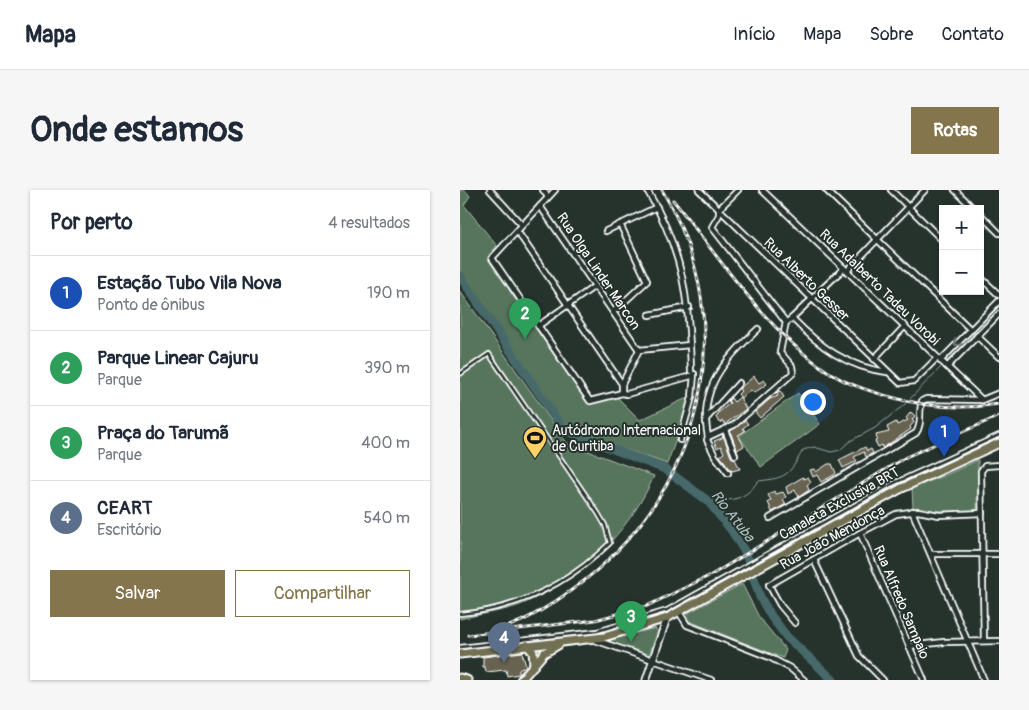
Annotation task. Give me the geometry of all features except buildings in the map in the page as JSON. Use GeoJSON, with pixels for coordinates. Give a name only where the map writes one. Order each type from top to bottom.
{"type":"FeatureCollection","features":[{"type":"Feature","properties":{"kind":"main road"},"geometry":{"type":"LineString","coordinates":[[460,654],[592,639],[634,630],[667,618],[723,584],[752,571],[769,558],[908,484],[999,443]]}},
{"type":"Feature","properties":{"kind":"main road"},"geometry":{"type":"LineString","coordinates":[[521,680],[550,648],[566,642]]}},
{"type":"Feature","properties":{"kind":"main road"},"geometry":{"type":"LineString","coordinates":[[526,646],[533,652],[534,665]]}},
{"type":"Feature","properties":{"kind":"main road"},"geometry":{"type":"LineString","coordinates":[[460,678],[468,680]]}},
{"type":"Feature","properties":{"kind":"street"},"geometry":{"type":"LineString","coordinates":[[490,190],[522,225]]}},
{"type":"Feature","properties":{"kind":"street"},"geometry":{"type":"LineString","coordinates":[[542,190],[548,197]]}},
{"type":"Feature","properties":{"kind":"street"},"geometry":{"type":"LineString","coordinates":[[555,190],[492,258],[590,401],[622,393],[627,394],[692,373]]}},
{"type":"Feature","properties":{"kind":"street"},"geometry":{"type":"LineString","coordinates":[[647,190],[657,207],[679,260],[689,307],[692,397],[680,440]]}},
{"type":"Feature","properties":{"kind":"street","name":"Rua Alberto Gesser"},"geometry":{"type":"LineString","coordinates":[[700,190],[900,383],[914,381],[939,359]]}},
{"type":"Feature","properties":{"kind":"street"},"geometry":{"type":"LineString","coordinates":[[738,190],[719,209],[719,215],[712,223],[714,232],[786,322]]}},
{"type":"Feature","properties":{"kind":"street","name":"Rua Adalberto Tadeu Vorobi"},"geometry":{"type":"LineString","coordinates":[[762,190],[982,400]]}},
{"type":"Feature","properties":{"kind":"street"},"geometry":{"type":"LineString","coordinates":[[826,190],[971,330]]}},
{"type":"Feature","properties":{"kind":"street"},"geometry":{"type":"LineString","coordinates":[[891,190],[939,236]]}},
{"type":"Feature","properties":{"kind":"street"},"geometry":{"type":"LineString","coordinates":[[708,437],[724,430],[793,373],[792,366],[780,352],[786,322],[877,239],[925,190]]}},
{"type":"Feature","properties":{"kind":"street"},"geometry":{"type":"LineString","coordinates":[[955,190],[970,205]]}},
{"type":"Feature","properties":{"kind":"street","name":"Rua Olga Linder Marcon"},"geometry":{"type":"LineString","coordinates":[[540,206],[639,350]]}},
{"type":"Feature","properties":{"kind":"street"},"geometry":{"type":"LineString","coordinates":[[606,230],[657,207]]}},
{"type":"Feature","properties":{"kind":"street"},"geometry":{"type":"LineString","coordinates":[[984,218],[999,232]]}},
{"type":"Feature","properties":{"kind":"street"},"geometry":{"type":"LineString","coordinates":[[613,312],[647,281],[620,224]]}},
{"type":"Feature","properties":{"kind":"street"},"geometry":{"type":"LineString","coordinates":[[517,231],[622,384]]}},
{"type":"Feature","properties":{"kind":"street"},"geometry":{"type":"LineString","coordinates":[[984,281],[999,295]]}},
{"type":"Feature","properties":{"kind":"street"},"geometry":{"type":"LineString","coordinates":[[538,326],[595,286]]}},
{"type":"Feature","properties":{"kind":"street"},"geometry":{"type":"LineString","coordinates":[[939,359],[999,301]]}},
{"type":"Feature","properties":{"kind":"street"},"geometry":{"type":"LineString","coordinates":[[649,315],[689,307]]}},
{"type":"Feature","properties":{"kind":"street"},"geometry":{"type":"LineString","coordinates":[[947,367],[999,314]]}},
{"type":"Feature","properties":{"kind":"street"},"geometry":{"type":"LineString","coordinates":[[792,318],[813,339],[833,354],[862,367],[888,372]]}},
{"type":"Feature","properties":{"kind":"street"},"geometry":{"type":"LineString","coordinates":[[874,359],[905,326]]}},
{"type":"Feature","properties":{"kind":"street"},"geometry":{"type":"LineString","coordinates":[[728,473],[715,456],[707,440],[705,420],[717,373],[732,354],[758,329]]}},
{"type":"Feature","properties":{"kind":"street"},"geometry":{"type":"LineString","coordinates":[[977,336],[999,357]]}},
{"type":"Feature","properties":{"kind":"street"},"geometry":{"type":"LineString","coordinates":[[622,393],[622,384],[639,350],[690,346]]}},
{"type":"Feature","properties":{"kind":"street"},"geometry":{"type":"LineString","coordinates":[[705,420],[739,383]]}},
{"type":"Feature","properties":{"kind":"street"},"geometry":{"type":"LineString","coordinates":[[770,518],[916,433],[920,427],[919,414],[922,401],[926,399],[982,400],[999,393]]}},
{"type":"Feature","properties":{"kind":"street"},"geometry":{"type":"LineString","coordinates":[[724,430],[735,454]]}},
{"type":"Feature","properties":{"kind":"street"},"geometry":{"type":"LineString","coordinates":[[984,641],[981,471],[983,467],[999,465]]}},
{"type":"Feature","properties":{"kind":"street"},"geometry":{"type":"LineString","coordinates":[[912,511],[984,680]]}},
{"type":"Feature","properties":{"kind":"street","name":"Rua João Mendonça"},"geometry":{"type":"LineString","coordinates":[[795,623],[780,605],[770,585],[888,518],[912,511],[939,514],[982,514]]}},
{"type":"Feature","properties":{"kind":"street","name":"Rua Alfredo Sampaio"},"geometry":{"type":"LineString","coordinates":[[860,533],[924,680]]}},
{"type":"Feature","properties":{"kind":"street"},"geometry":{"type":"LineString","coordinates":[[930,554],[999,554]]}},
{"type":"Feature","properties":{"kind":"street"},"geometry":{"type":"LineString","coordinates":[[814,560],[859,656],[882,680]]}},
{"type":"Feature","properties":{"kind":"street"},"geometry":{"type":"LineString","coordinates":[[679,612],[686,625],[770,657],[790,668],[804,680]]}},
{"type":"Feature","properties":{"kind":"street"},"geometry":{"type":"LineString","coordinates":[[646,680],[667,618]]}},
{"type":"Feature","properties":{"kind":"street"},"geometry":{"type":"LineString","coordinates":[[592,639],[711,680]]}},
{"type":"Feature","properties":{"kind":"street"},"geometry":{"type":"LineString","coordinates":[[909,646],[938,642],[999,641]]}},
{"type":"Feature","properties":{"kind":"lane"},"geometry":{"type":"LineString","coordinates":[[460,374],[489,354],[598,513],[610,543],[585,566],[542,593],[489,612],[460,614]]}},
{"type":"Feature","properties":{"kind":"lane","name":"Canaleta Exclusiva BRT"},"geometry":{"type":"LineString","coordinates":[[460,647],[597,631],[667,610],[723,584],[905,477],[999,435]]}},
{"type":"Feature","properties":{"kind":"green space"},"geometry":{"type":"Polygon","coordinates":[[[460,190],[465,190],[470,196],[464,205],[497,246],[487,258],[588,404],[617,397],[640,420],[689,397],[685,415],[667,464],[568,429],[460,270],[460,190]]]}},
{"type":"Feature","properties":{"kind":"green space","name":"Autódromo Internacional de Curitiba"},"geometry":{"type":"Polygon","coordinates":[[[460,291],[567,443],[654,476],[631,517],[616,536],[581,569],[562,583],[520,605],[460,619],[460,291]]]}},
{"type":"Feature","properties":{"kind":"green space"},"geometry":{"type":"Polygon","coordinates":[[[798,393],[820,424],[761,467],[739,436],[798,393]]]}},
{"type":"Feature","properties":{"kind":"green space"},"geometry":{"type":"Polygon","coordinates":[[[978,460],[977,511],[938,511],[913,508],[912,488],[978,460]]]}},
{"type":"Feature","properties":{"kind":"green space"},"geometry":{"type":"Polygon","coordinates":[[[742,584],[759,617],[786,650],[783,658],[689,621],[688,613],[742,584]]]}},
{"type":"Feature","properties":{"kind":"green space"},"geometry":{"type":"Polygon","coordinates":[[[655,628],[658,631],[649,655],[607,641],[655,628]]]}},
{"type":"Feature","properties":{"kind":"waterway","name":"Rio Atuba"},"geometry":{"type":"LineString","coordinates":[[460,276],[564,430],[665,469],[708,501],[732,531],[746,554],[760,597],[771,616],[787,637],[833,680]]}},
{"type":"Feature","properties":{"kind":"waterway"},"geometry":{"type":"LineString","coordinates":[[946,362],[999,307]]}},
{"type":"Feature","properties":{"kind":"waterway"},"geometry":{"type":"LineString","coordinates":[[708,501],[742,496],[753,488],[758,481],[786,474],[803,450],[814,447],[831,452],[840,450],[850,441],[875,428],[904,405],[943,365]]}},
{"type":"Feature","properties":{"kind":"railway"},"geometry":{"type":"LineString","coordinates":[[504,628],[531,616],[557,601],[617,551],[653,507],[679,459],[697,407],[704,353],[701,298],[687,243],[662,190]]}},
{"type":"Feature","properties":{"kind":"railway"},"geometry":{"type":"LineString","coordinates":[[673,200],[728,272],[769,320],[813,361],[837,377],[868,390],[915,403],[956,407],[999,404]]}},
{"type":"Feature","properties":{"kind":"railway"},"geometry":{"type":"LineString","coordinates":[[468,635],[595,620],[647,606],[713,574],[906,457],[999,416]]}},
{"type":"Feature","properties":{"kind":"place","name":"Parque Linear Cajuru"},"geometry":{"type":"Point","coordinates":[525,339]}},
{"type":"Feature","properties":{"kind":"place","name":"Estação Tubo Vila Nova"},"geometry":{"type":"Point","coordinates":[944,457]}},
{"type":"Feature","properties":{"kind":"place","name":"Autódromo Internacional de Curitiba"},"geometry":{"type":"Point","coordinates":[535,459]}},
{"type":"Feature","properties":{"kind":"place","name":"Praça do Tarumã"},"geometry":{"type":"Point","coordinates":[631,642]}},
{"type":"Feature","properties":{"kind":"place","name":"CEART"},"geometry":{"type":"Point","coordinates":[504,663]}}]}
